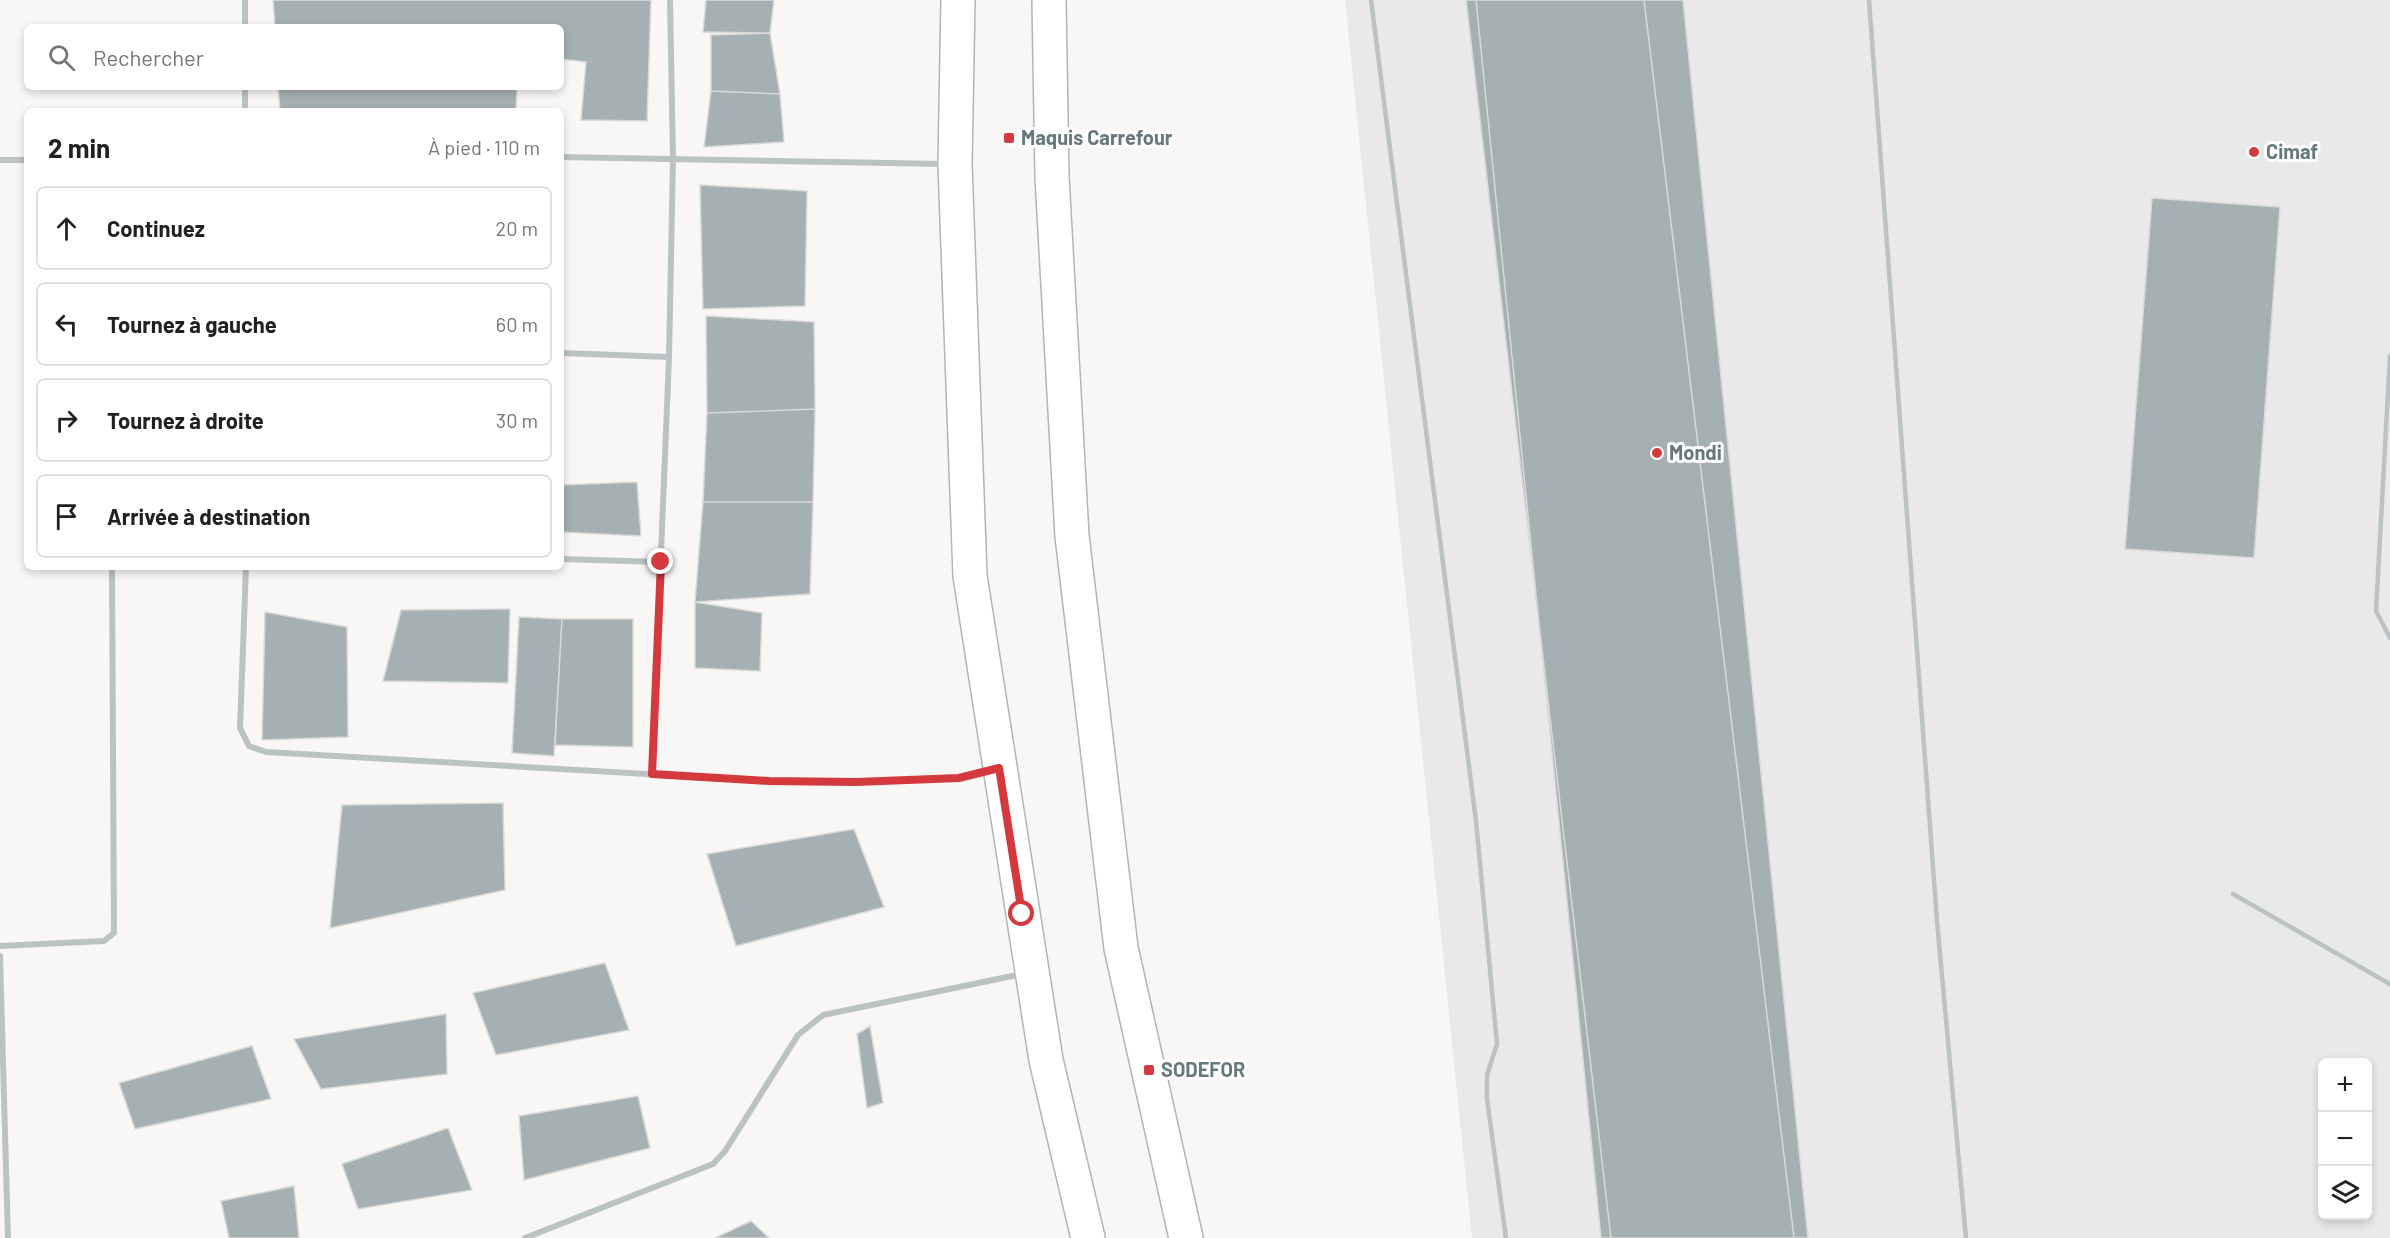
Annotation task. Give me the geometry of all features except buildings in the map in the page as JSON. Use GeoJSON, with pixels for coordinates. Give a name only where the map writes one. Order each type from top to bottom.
{"type":"FeatureCollection","features":[{"type":"Feature","properties":{"kind":"main road"},"geometry":{"type":"LineString","coordinates":[[958,0],[955,164],[970,576],[1046,1060],[1088,1238]]}},
{"type":"Feature","properties":{"kind":"main road"},"geometry":{"type":"LineString","coordinates":[[1049,0],[1054,212],[1072,536],[1121,948],[1186,1238]]}},
{"type":"Feature","properties":{"kind":"street"},"geometry":{"type":"LineString","coordinates":[[245,0],[245,24]]}},
{"type":"Feature","properties":{"kind":"street"},"geometry":{"type":"LineString","coordinates":[[652,774],[669,357],[674,159],[670,0]]}},
{"type":"Feature","properties":{"kind":"street"},"geometry":{"type":"LineString","coordinates":[[245,90],[245,108]]}},
{"type":"Feature","properties":{"kind":"street"},"geometry":{"type":"LineString","coordinates":[[564,157],[955,164]]}},
{"type":"Feature","properties":{"kind":"street"},"geometry":{"type":"LineString","coordinates":[[0,160],[24,160]]}},
{"type":"Feature","properties":{"kind":"street"},"geometry":{"type":"LineString","coordinates":[[564,353],[669,357]]}},
{"type":"Feature","properties":{"kind":"street"},"geometry":{"type":"LineString","coordinates":[[564,559],[661,562]]}},
{"type":"Feature","properties":{"kind":"street"},"geometry":{"type":"LineString","coordinates":[[0,946],[104,941],[114,933],[112,570]]}},
{"type":"Feature","properties":{"kind":"street"},"geometry":{"type":"LineString","coordinates":[[246,570],[240,728],[249,746],[266,752],[769,781],[856,782],[959,778],[999,768]]}},
{"type":"Feature","properties":{"kind":"street"},"geometry":{"type":"LineString","coordinates":[[0,956],[8,1238]]}},
{"type":"Feature","properties":{"kind":"street"},"geometry":{"type":"LineString","coordinates":[[525,1238],[713,1164],[725,1150],[798,1035],[823,1015],[1031,972]]}},
{"type":"Feature","properties":{"kind":"lane"},"geometry":{"type":"LineString","coordinates":[[1371,0],[1476,821],[1497,1044],[1487,1076],[1487,1099],[1506,1238]]}},
{"type":"Feature","properties":{"kind":"lane"},"geometry":{"type":"LineString","coordinates":[[1869,0],[1938,921],[1966,1238]]}},
{"type":"Feature","properties":{"kind":"lane"},"geometry":{"type":"LineString","coordinates":[[2390,356],[2376,611],[2390,638]]}},
{"type":"Feature","properties":{"kind":"lane"},"geometry":{"type":"LineString","coordinates":[[2233,894],[2390,984]]}},
{"type":"Feature","properties":{"kind":"shaded area"},"geometry":{"type":"Polygon","coordinates":[[[1345,0],[2390,0],[2390,1238],[1472,1238],[1345,0]]]}},
{"type":"Feature","properties":{"kind":"place","name":"Maquis Carrefour"},"geometry":{"type":"Point","coordinates":[1009,138]}},
{"type":"Feature","properties":{"kind":"place","name":"Cimaf"},"geometry":{"type":"Point","coordinates":[2254,152]}},
{"type":"Feature","properties":{"kind":"place","name":"Mondi"},"geometry":{"type":"Point","coordinates":[1657,453]}},
{"type":"Feature","properties":{"kind":"place","name":"SODEFOR"},"geometry":{"type":"Point","coordinates":[1149,1070]}},
{"type":"Feature","properties":{"kind":"route"},"geometry":{"type":"LineString","coordinates":[[661,562],[652,774],[769,781],[856,782],[959,778],[999,768],[1022,914]]}}]}
